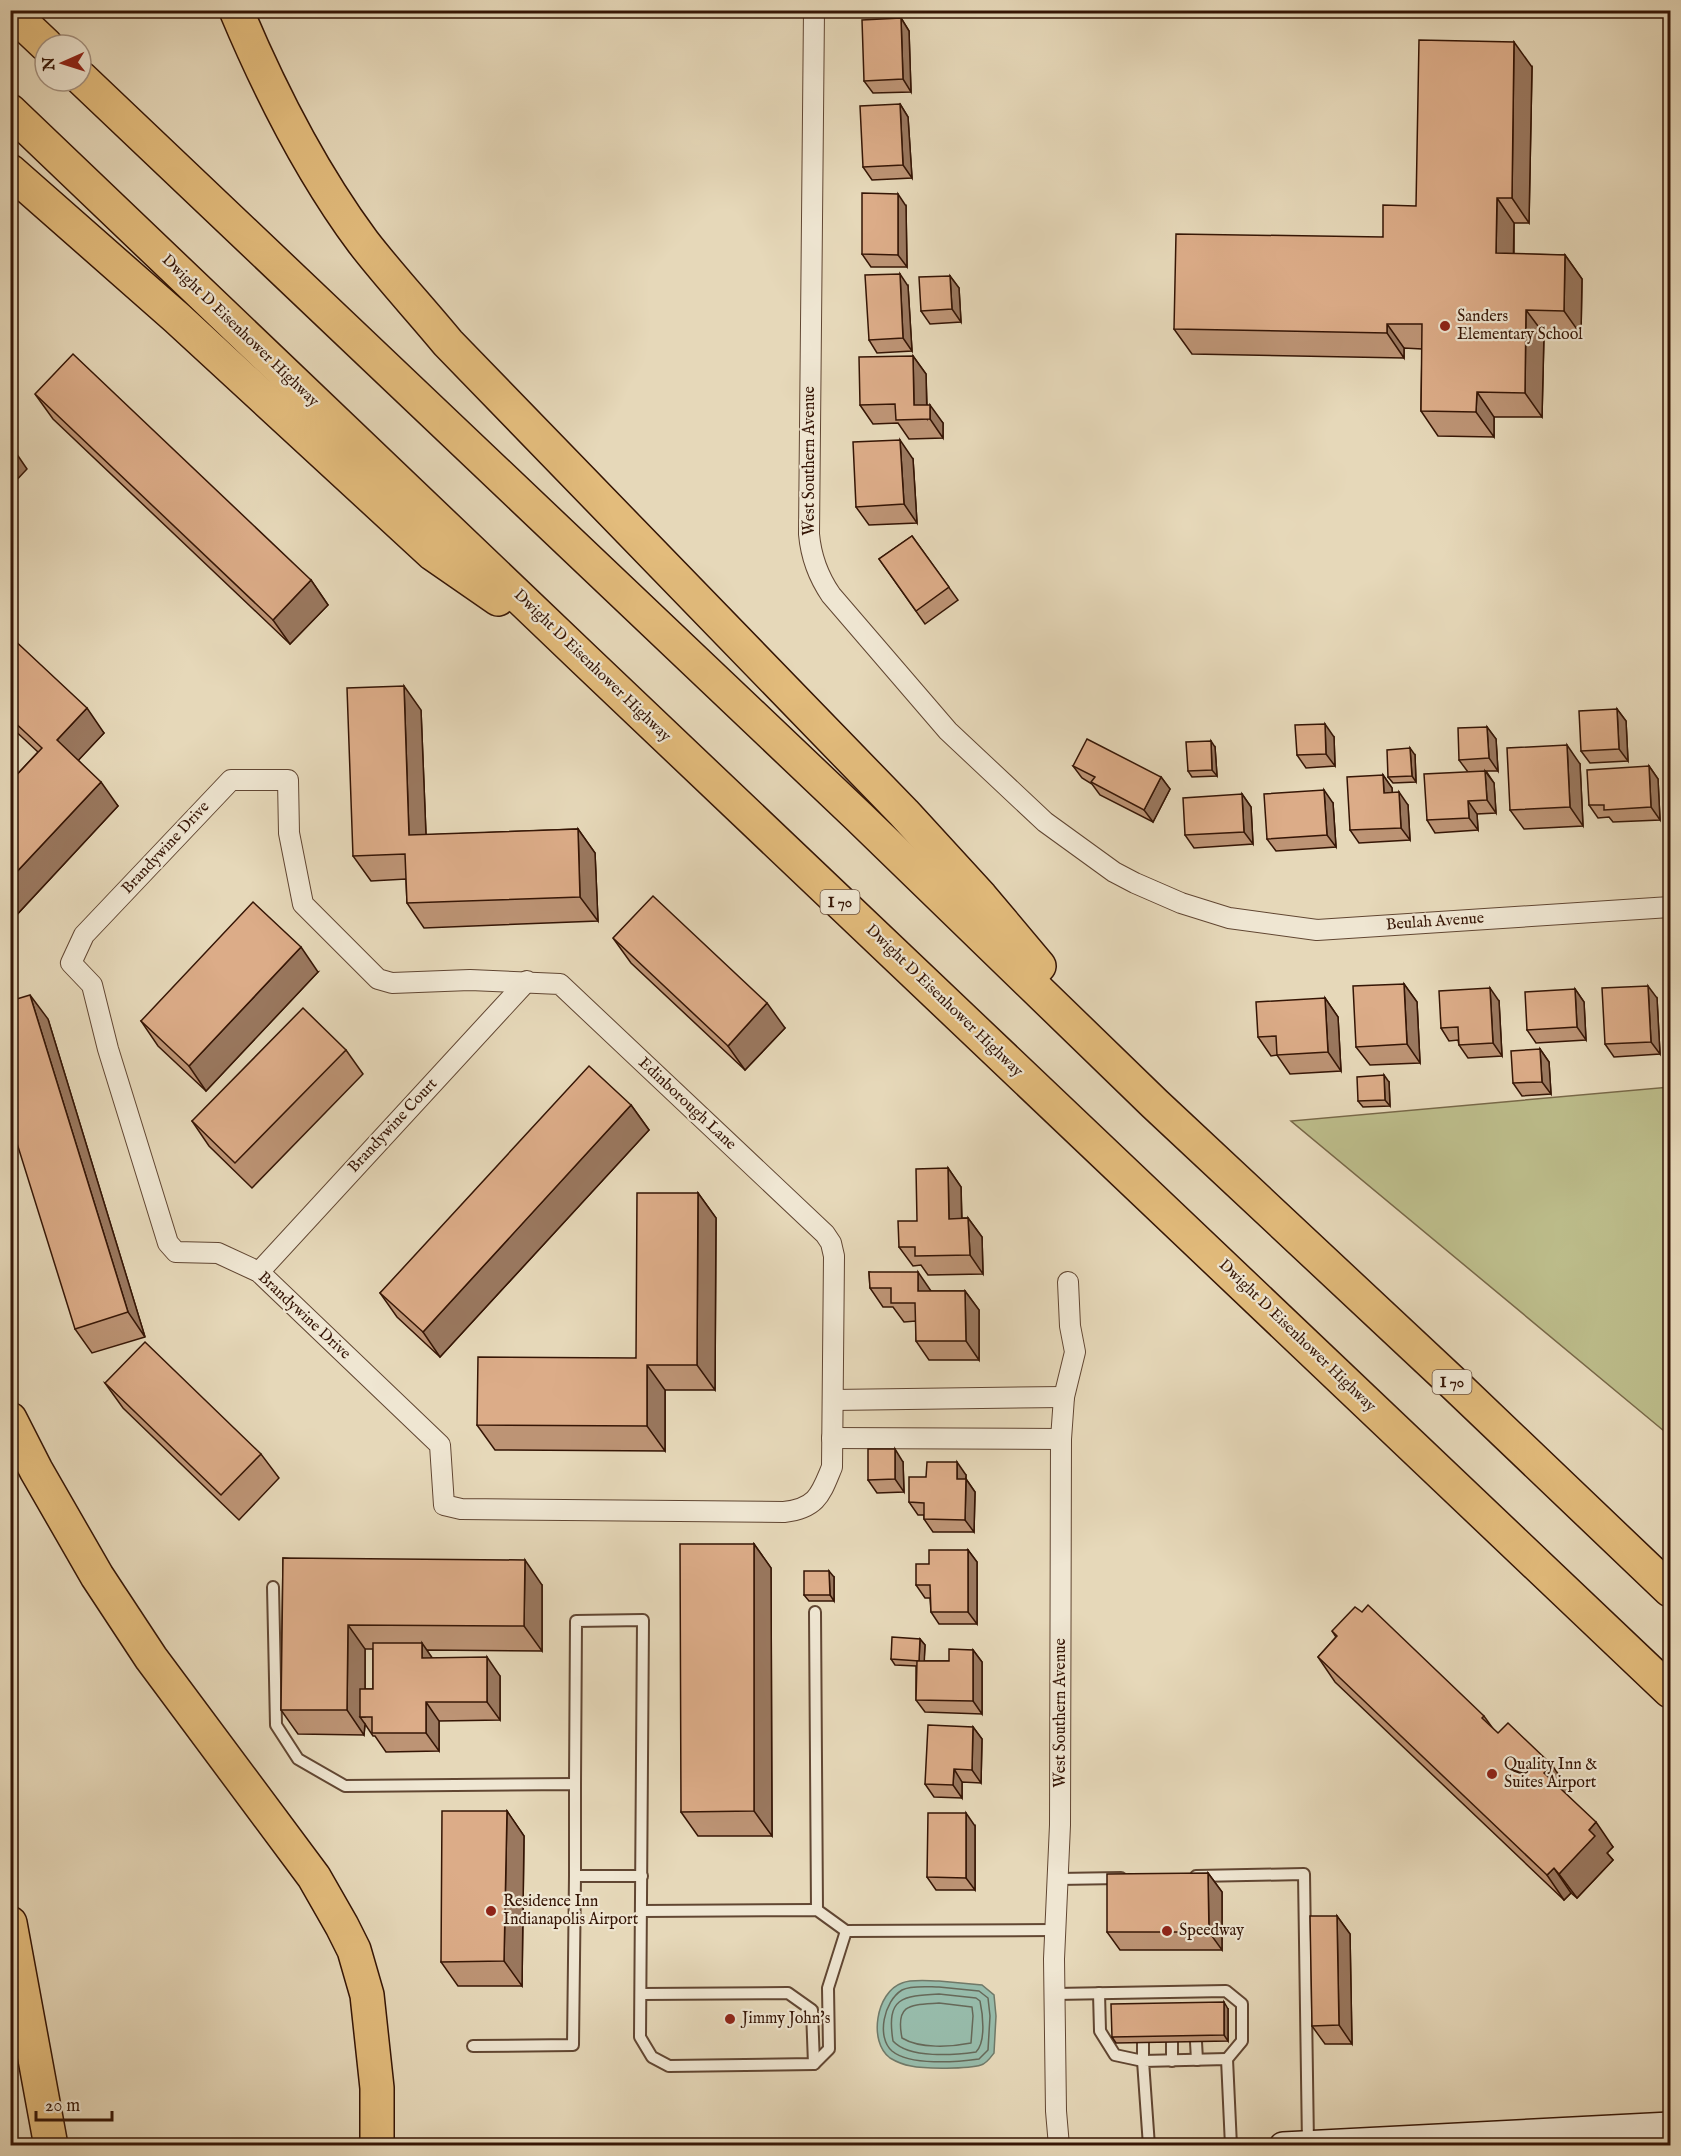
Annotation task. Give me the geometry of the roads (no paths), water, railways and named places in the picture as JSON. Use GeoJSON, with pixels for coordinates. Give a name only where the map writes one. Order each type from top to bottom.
{"type":"FeatureCollection","features":[{"type":"Feature","properties":{"kind":"highway"},"geometry":{"type":"LineString","coordinates":[[236,10],[271,87],[316,171],[361,239],[404,292],[448,343],[911,821],[981,897],[1155,1104]]}},
{"type":"Feature","properties":{"kind":"highway"},"geometry":{"type":"LineString","coordinates":[[10,11],[33,33]]}},
{"type":"Feature","properties":{"kind":"highway","name":"I 70"},"geometry":{"type":"LineString","coordinates":[[93,89],[859,816],[1155,1104],[1671,1590]]}},
{"type":"Feature","properties":{"kind":"highway","name":"Dwight D Eisenhower Highway"},"geometry":{"type":"LineString","coordinates":[[10,111],[1671,1691]]}},
{"type":"Feature","properties":{"kind":"highway"},"geometry":{"type":"LineString","coordinates":[[10,171],[177,318],[433,554],[585,660]]}},
{"type":"Feature","properties":{"kind":"highway"},"geometry":{"type":"LineString","coordinates":[[10,1419],[36,1470],[97,1576],[151,1658],[314,1877],[342,1926],[354,1950],[368,1995],[377,2088],[377,2145]]}},
{"type":"Feature","properties":{"kind":"highway"},"geometry":{"type":"LineString","coordinates":[[10,1923],[50,2141]]}},
{"type":"Feature","properties":{"kind":"main road"},"geometry":{"type":"LineString","coordinates":[[1295,2145],[1671,2126]]}},
{"type":"Feature","properties":{"kind":"street","name":"West Southern Avenue"},"geometry":{"type":"LineString","coordinates":[[814,10],[809,534],[814,564],[831,595],[948,731],[1045,822],[1114,872],[1135,883],[1200,909]]}},
{"type":"Feature","properties":{"kind":"street","name":"Brandywine Drive"},"geometry":{"type":"LineString","coordinates":[[288,780],[231,780],[84,935],[71,963],[92,985],[108,1049],[168,1243],[176,1252],[218,1254],[260,1272],[440,1445],[444,1505],[449,1507],[672,1512],[799,1509],[814,1501],[825,1488],[832,1467],[833,1400]]}},
{"type":"Feature","properties":{"kind":"street","name":"Edinborough Lane"},"geometry":{"type":"LineString","coordinates":[[288,780],[289,833],[303,904],[378,979],[392,982],[470,980],[560,984],[825,1234],[831,1243],[834,1256],[833,1400]]}},
{"type":"Feature","properties":{"kind":"street","name":"Beulah Avenue"},"geometry":{"type":"LineString","coordinates":[[1200,909],[1229,918],[1317,930],[1671,907]]}},
{"type":"Feature","properties":{"kind":"street","name":"Brandywine Court"},"geometry":{"type":"LineString","coordinates":[[260,1272],[527,981]]}},
{"type":"Feature","properties":{"kind":"street","name":"West Southern Avenue"},"geometry":{"type":"LineString","coordinates":[[1059,2145],[1056,2111],[1055,1930],[1060,1825],[1061,1439],[1064,1397],[1075,1352],[1070,1326],[1068,1282]]}},
{"type":"Feature","properties":{"kind":"street"},"geometry":{"type":"LineString","coordinates":[[833,1400],[1064,1397]]}},
{"type":"Feature","properties":{"kind":"street"},"geometry":{"type":"LineString","coordinates":[[832,1438],[1061,1439]]}},
{"type":"Feature","properties":{"kind":"lane"},"geometry":{"type":"LineString","coordinates":[[273,1587],[276,1725],[298,1759],[345,1786],[575,1784]]}},
{"type":"Feature","properties":{"kind":"lane"},"geometry":{"type":"LineString","coordinates":[[815,1612],[817,1910]]}},
{"type":"Feature","properties":{"kind":"lane"},"geometry":{"type":"LineString","coordinates":[[473,2046],[573,2045],[576,1621],[643,1620],[640,2037],[652,2057],[669,2066],[814,2064],[829,2049],[828,1988],[846,1931]]}},
{"type":"Feature","properties":{"kind":"lane"},"geometry":{"type":"LineString","coordinates":[[1188,1876],[1304,1874],[1295,2145]]}},
{"type":"Feature","properties":{"kind":"lane"},"geometry":{"type":"LineString","coordinates":[[574,1876],[642,1876]]}},
{"type":"Feature","properties":{"kind":"lane"},"geometry":{"type":"LineString","coordinates":[[1058,1879],[1130,1877]]}},
{"type":"Feature","properties":{"kind":"lane"},"geometry":{"type":"LineString","coordinates":[[642,1911],[817,1910],[846,1931],[1055,1930]]}},
{"type":"Feature","properties":{"kind":"lane"},"geometry":{"type":"LineString","coordinates":[[1055,1994],[1196,1996],[1226,1990],[1242,2004],[1242,2041],[1227,2059],[1231,2145]]}},
{"type":"Feature","properties":{"kind":"lane"},"geometry":{"type":"LineString","coordinates":[[641,1994],[788,1993],[812,2010],[814,2064]]}},
{"type":"Feature","properties":{"kind":"lane"},"geometry":{"type":"LineString","coordinates":[[1099,1993],[1100,2031],[1115,2055],[1143,2061],[1227,2059]]}},
{"type":"Feature","properties":{"kind":"lane"},"geometry":{"type":"LineString","coordinates":[[1172,2042],[1172,2061]]}},
{"type":"Feature","properties":{"kind":"lane"},"geometry":{"type":"LineString","coordinates":[[1196,2042],[1197,2060]]}},
{"type":"Feature","properties":{"kind":"lane"},"geometry":{"type":"LineString","coordinates":[[1143,2043],[1149,2145]]}},
{"type":"Feature","properties":{"kind":"water"},"geometry":{"type":"Polygon","coordinates":[[[939,1981],[982,1985],[994,1995],[996,2016],[994,2053],[983,2064],[957,2068],[917,2067],[890,2058],[883,2051],[877,2030],[881,2006],[886,1996],[902,1983],[939,1981]]]}},
{"type":"Feature","properties":{"kind":"place","name":"Sanders Elementary School"},"geometry":{"type":"Point","coordinates":[1445,326]}},
{"type":"Feature","properties":{"kind":"place","name":"Quality Inn & Suites Airport"},"geometry":{"type":"Point","coordinates":[1492,1774]}},
{"type":"Feature","properties":{"kind":"place","name":"Residence Inn Indianapolis Airport"},"geometry":{"type":"Point","coordinates":[491,1911]}},
{"type":"Feature","properties":{"kind":"place","name":"Speedway"},"geometry":{"type":"Point","coordinates":[1167,1931]}},
{"type":"Feature","properties":{"kind":"place","name":"Jimmy John's"},"geometry":{"type":"Point","coordinates":[730,2019]}}]}
